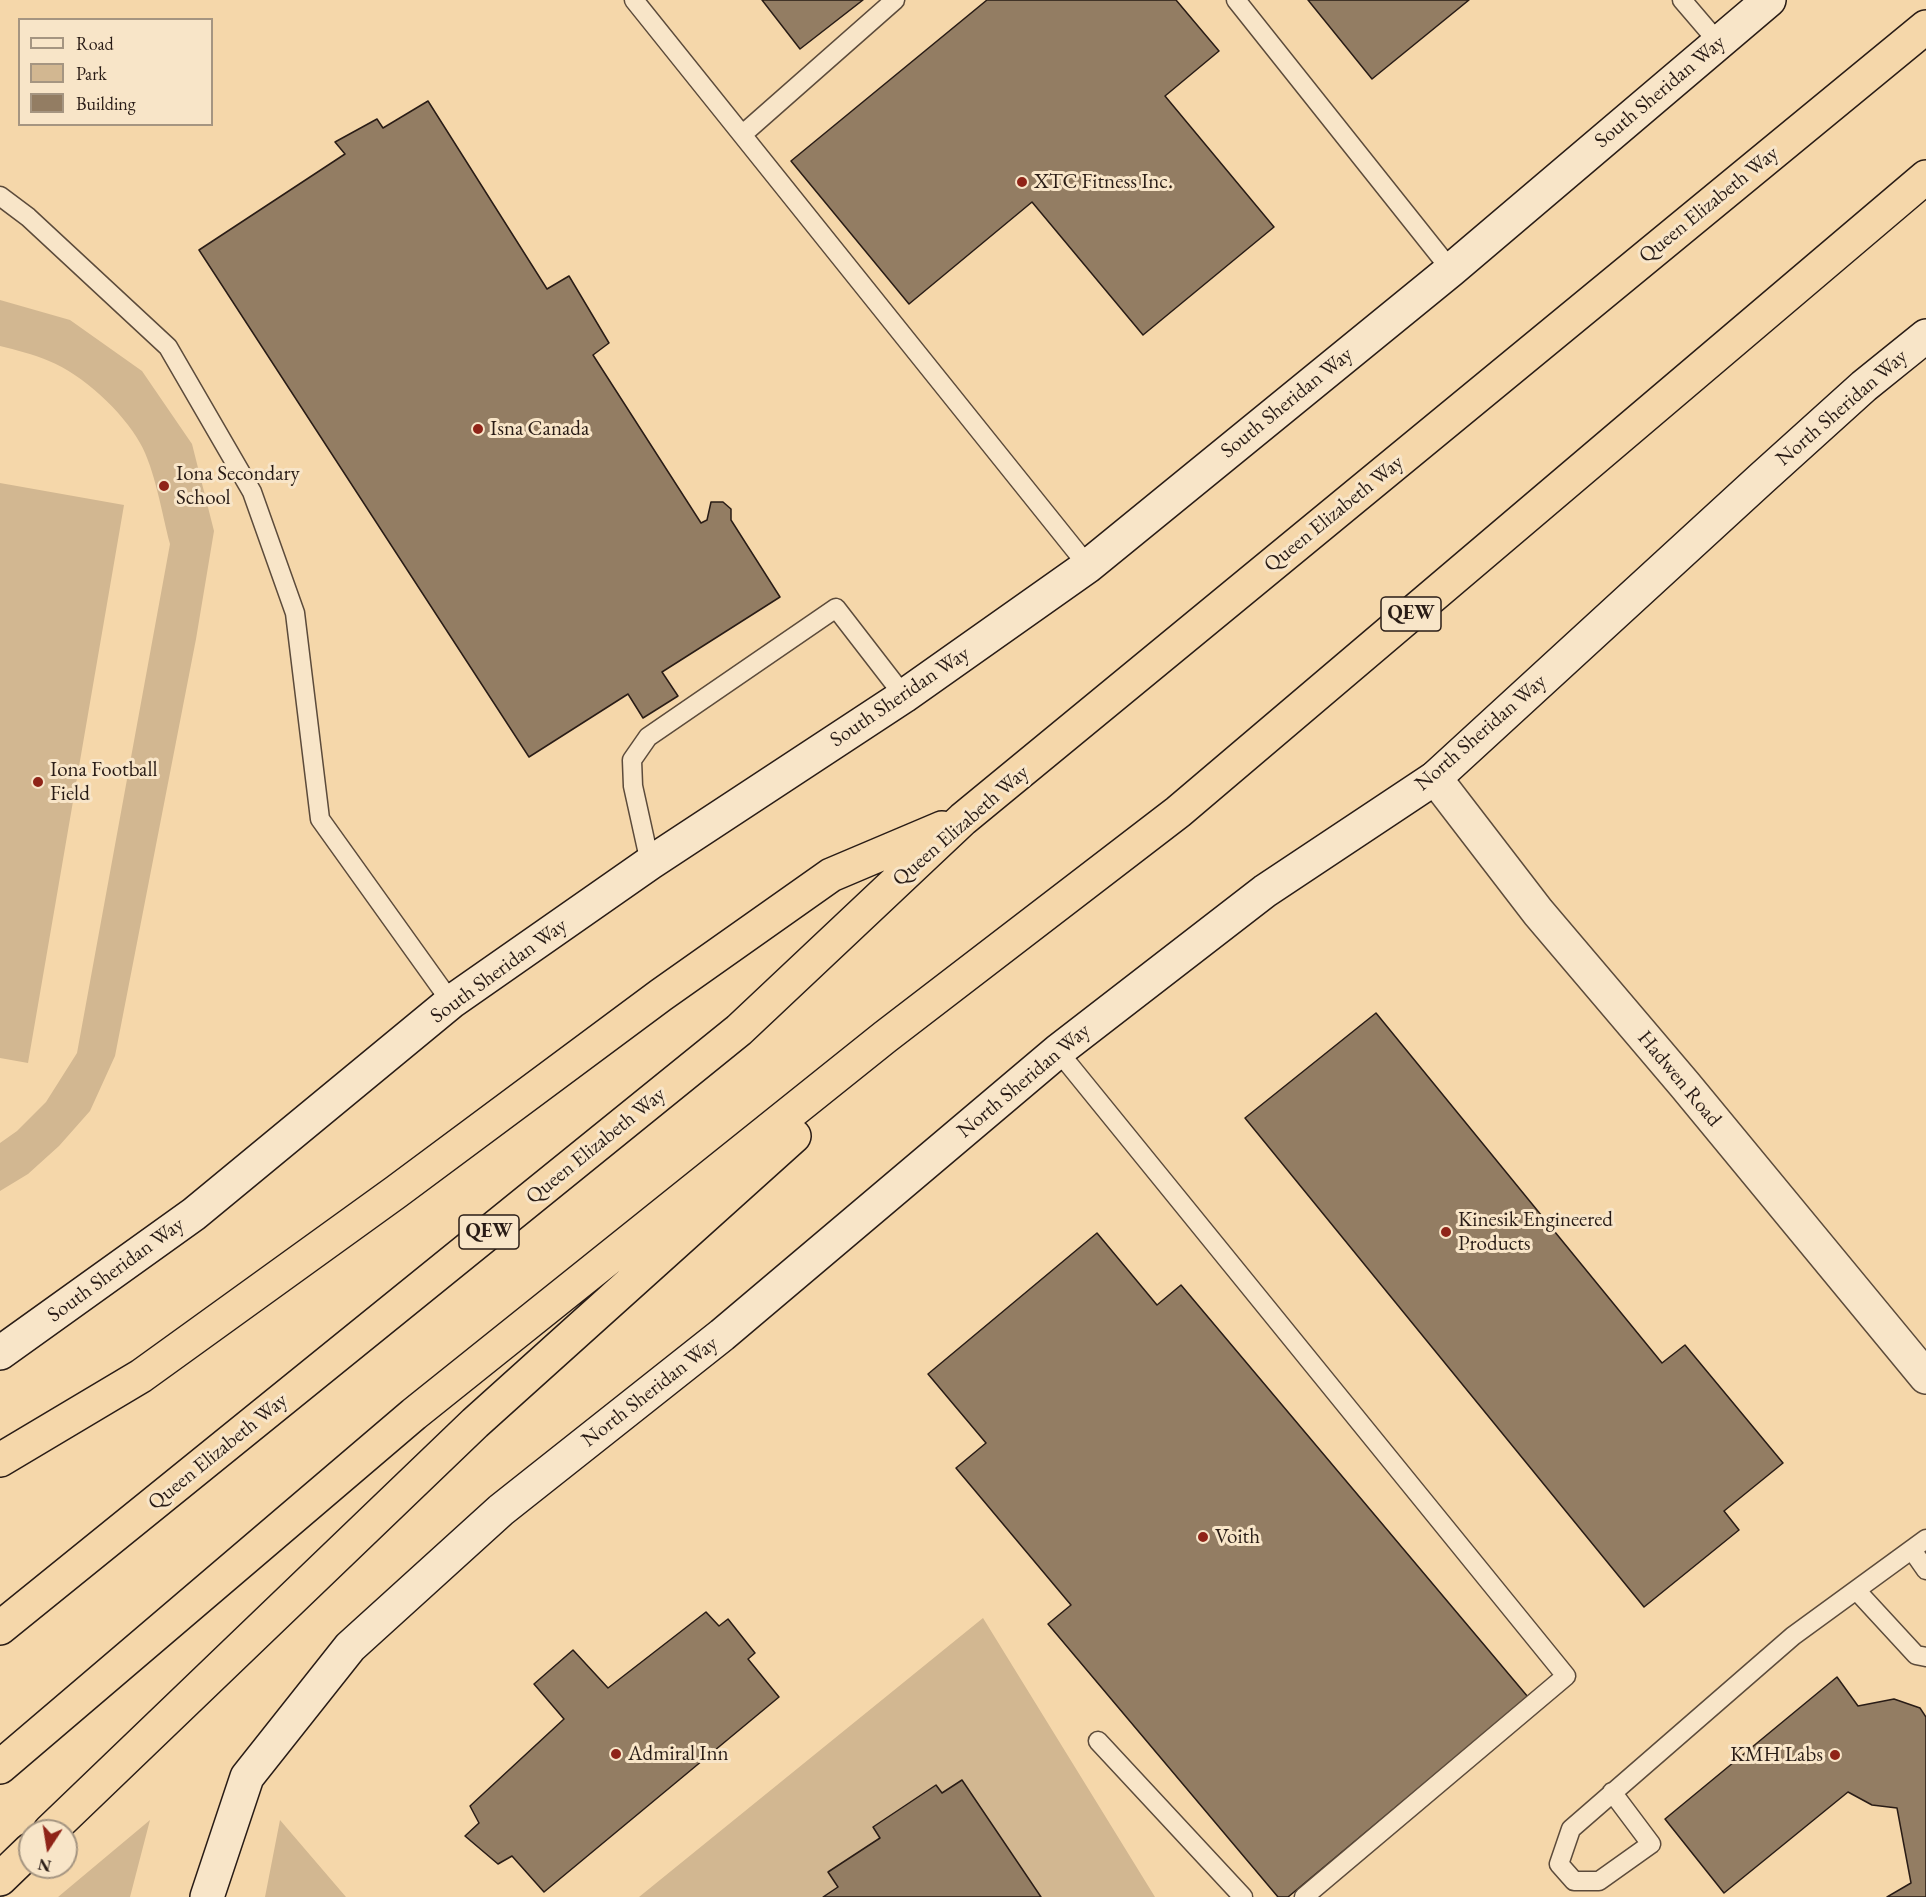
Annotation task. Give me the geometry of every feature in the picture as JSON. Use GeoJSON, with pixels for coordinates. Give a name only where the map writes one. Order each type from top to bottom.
{"type":"FeatureCollection","features":[{"type":"Feature","properties":{"kind":"highway","name":"Queen Elizabeth Way"},"geometry":{"type":"LineString","coordinates":[[0,1628],[739,1030],[963,819],[1926,27]]}},
{"type":"Feature","properties":{"kind":"highway","name":"QEW"},"geometry":{"type":"LineString","coordinates":[[0,1767],[414,1414],[885,1037],[1178,812],[1926,177]]}},
{"type":"Feature","properties":{"kind":"highway"},"geometry":{"type":"LineString","coordinates":[[0,1460],[141,1376],[396,1192],[661,995],[831,875],[963,819]]}},
{"type":"Feature","properties":{"kind":"highway"},"geometry":{"type":"LineString","coordinates":[[63,1819],[475,1424],[812,1120],[885,1037]]}},
{"type":"Feature","properties":{"kind":"highway"},"geometry":{"type":"LineString","coordinates":[[0,1879],[18,1862]]}},
{"type":"Feature","properties":{"kind":"street","name":"South Sheridan Way"},"geometry":{"type":"LineString","coordinates":[[0,1353],[194,1214],[451,1002],[650,863],[904,696],[1088,566],[1451,270],[1770,0]]}},
{"type":"Feature","properties":{"kind":"street","name":"North Sheridan Way"},"geometry":{"type":"LineString","coordinates":[[207,1897],[247,1777],[350,1647],[501,1510],[722,1335],[1058,1051],[1265,891],[1435,778],[1786,456],[1864,386],[1926,336]]}},
{"type":"Feature","properties":{"kind":"street","name":"Hadwen Road"},"geometry":{"type":"LineString","coordinates":[[1435,778],[1538,912],[1685,1085],[1926,1377]]}},
{"type":"Feature","properties":{"kind":"lane"},"geometry":{"type":"LineString","coordinates":[[634,0],[1088,566]]}},
{"type":"Feature","properties":{"kind":"lane"},"geometry":{"type":"LineString","coordinates":[[743,134],[895,0]]}},
{"type":"Feature","properties":{"kind":"lane"},"geometry":{"type":"LineString","coordinates":[[1236,0],[1451,270]]}},
{"type":"Feature","properties":{"kind":"lane"},"geometry":{"type":"LineString","coordinates":[[1682,0],[1718,42]]}},
{"type":"Feature","properties":{"kind":"lane"},"geometry":{"type":"LineString","coordinates":[[0,196],[28,217],[168,347],[252,492],[295,613],[320,819],[451,1002]]}},
{"type":"Feature","properties":{"kind":"lane"},"geometry":{"type":"LineString","coordinates":[[650,863],[633,786],[632,760],[648,737],[836,608],[904,696]]}},
{"type":"Feature","properties":{"kind":"lane"},"geometry":{"type":"LineString","coordinates":[[1058,1051],[1566,1677],[1304,1897]]}},
{"type":"Feature","properties":{"kind":"lane"},"geometry":{"type":"LineString","coordinates":[[1612,1792],[1651,1844],[1599,1881],[1574,1881],[1559,1864],[1571,1829],[1612,1792],[1793,1636],[1919,1544],[1926,1570]]}},
{"type":"Feature","properties":{"kind":"lane"},"geometry":{"type":"LineString","coordinates":[[1857,1591],[1916,1654],[1926,1657]]}},
{"type":"Feature","properties":{"kind":"lane"},"geometry":{"type":"LineString","coordinates":[[1098,1741],[1243,1897]]}},
{"type":"Feature","properties":{"kind":"green space"},"geometry":{"type":"Polygon","coordinates":[[[0,300],[70,320],[142,371],[192,444],[214,531],[196,639],[115,1056],[90,1111],[59,1146],[28,1174],[0,1191],[0,1143],[17,1131],[46,1102],[77,1053],[170,544],[150,466],[133,431],[100,395],[75,375],[43,359],[0,346],[0,300]]]}},
{"type":"Feature","properties":{"kind":"green space","name":"Iona Football Field"},"geometry":{"type":"Polygon","coordinates":[[[0,483],[124,505],[28,1063],[0,1058],[0,483]]]}},
{"type":"Feature","properties":{"kind":"green space"},"geometry":{"type":"Polygon","coordinates":[[[983,1618],[1155,1897],[639,1897],[983,1618]]]}},
{"type":"Feature","properties":{"kind":"green space"},"geometry":{"type":"Polygon","coordinates":[[[150,1820],[130,1897],[58,1897],[150,1820]]]}},
{"type":"Feature","properties":{"kind":"green space"},"geometry":{"type":"Polygon","coordinates":[[[280,1820],[346,1897],[265,1897],[280,1820]]]}},
{"type":"Feature","properties":{"kind":"building"},"geometry":{"type":"Polygon","coordinates":[[[762,0],[863,0],[800,49],[762,0]]]}},
{"type":"Feature","properties":{"kind":"building","name":"XTC Fitness Inc."},"geometry":{"type":"Polygon","coordinates":[[[987,0],[1176,0],[1219,51],[1165,96],[1274,227],[1143,335],[1032,202],[909,304],[791,161],[987,0]]]}},
{"type":"Feature","properties":{"kind":"building"},"geometry":{"type":"Polygon","coordinates":[[[1308,0],[1469,0],[1372,79],[1308,0]]]}},
{"type":"Feature","properties":{"kind":"building","name":"Isna Canada"},"geometry":{"type":"Polygon","coordinates":[[[428,101],[547,289],[569,276],[609,343],[593,355],[701,523],[707,520],[711,502],[723,502],[731,509],[731,520],[780,597],[662,672],[678,696],[643,718],[628,694],[529,757],[199,250],[345,154],[335,142],[377,119],[383,128],[428,101]]]}},
{"type":"Feature","properties":{"kind":"building","name":"Kinesik Engineered Products"},"geometry":{"type":"Polygon","coordinates":[[[1376,1013],[1662,1363],[1685,1345],[1783,1463],[1724,1511],[1739,1530],[1644,1607],[1245,1118],[1376,1013]]]}},
{"type":"Feature","properties":{"kind":"building","name":"Voith"},"geometry":{"type":"Polygon","coordinates":[[[1097,1233],[1157,1305],[1181,1285],[1528,1697],[1288,1897],[1278,1897],[1048,1624],[1071,1605],[956,1468],[986,1443],[928,1374],[1097,1233]]]}},
{"type":"Feature","properties":{"kind":"building"},"geometry":{"type":"Polygon","coordinates":[[[706,1612],[719,1626],[728,1619],[755,1653],[748,1659],[779,1697],[544,1892],[512,1856],[498,1864],[465,1836],[479,1823],[470,1806],[564,1719],[534,1684],[573,1650],[608,1688],[706,1612]]]}},
{"type":"Feature","properties":{"kind":"building","name":"KMH Labs"},"geometry":{"type":"Polygon","coordinates":[[[1837,1677],[1858,1706],[1894,1699],[1920,1708],[1926,1717],[1926,1897],[1887,1897],[1911,1883],[1897,1808],[1872,1805],[1848,1792],[1724,1893],[1665,1819],[1837,1677]]]}},
{"type":"Feature","properties":{"kind":"building"},"geometry":{"type":"Polygon","coordinates":[[[962,1780],[1041,1897],[823,1897],[838,1887],[828,1872],[880,1838],[873,1827],[936,1785],[942,1793],[962,1780]]]}},
{"type":"Feature","properties":{"kind":"place","name":"XTC Fitness Inc."},"geometry":{"type":"Point","coordinates":[1022,182]}},
{"type":"Feature","properties":{"kind":"place","name":"Isna Canada"},"geometry":{"type":"Point","coordinates":[478,429]}},
{"type":"Feature","properties":{"kind":"place","name":"Iona Secondary School"},"geometry":{"type":"Point","coordinates":[164,486]}},
{"type":"Feature","properties":{"kind":"place","name":"Iona Football Field"},"geometry":{"type":"Point","coordinates":[38,782]}},
{"type":"Feature","properties":{"kind":"place","name":"Kinesik Engineered Products"},"geometry":{"type":"Point","coordinates":[1446,1232]}},
{"type":"Feature","properties":{"kind":"place","name":"Voith"},"geometry":{"type":"Point","coordinates":[1203,1537]}},
{"type":"Feature","properties":{"kind":"place","name":"Admiral Inn"},"geometry":{"type":"Point","coordinates":[616,1754]}},
{"type":"Feature","properties":{"kind":"place","name":"KMH Labs"},"geometry":{"type":"Point","coordinates":[1835,1755]}}]}
